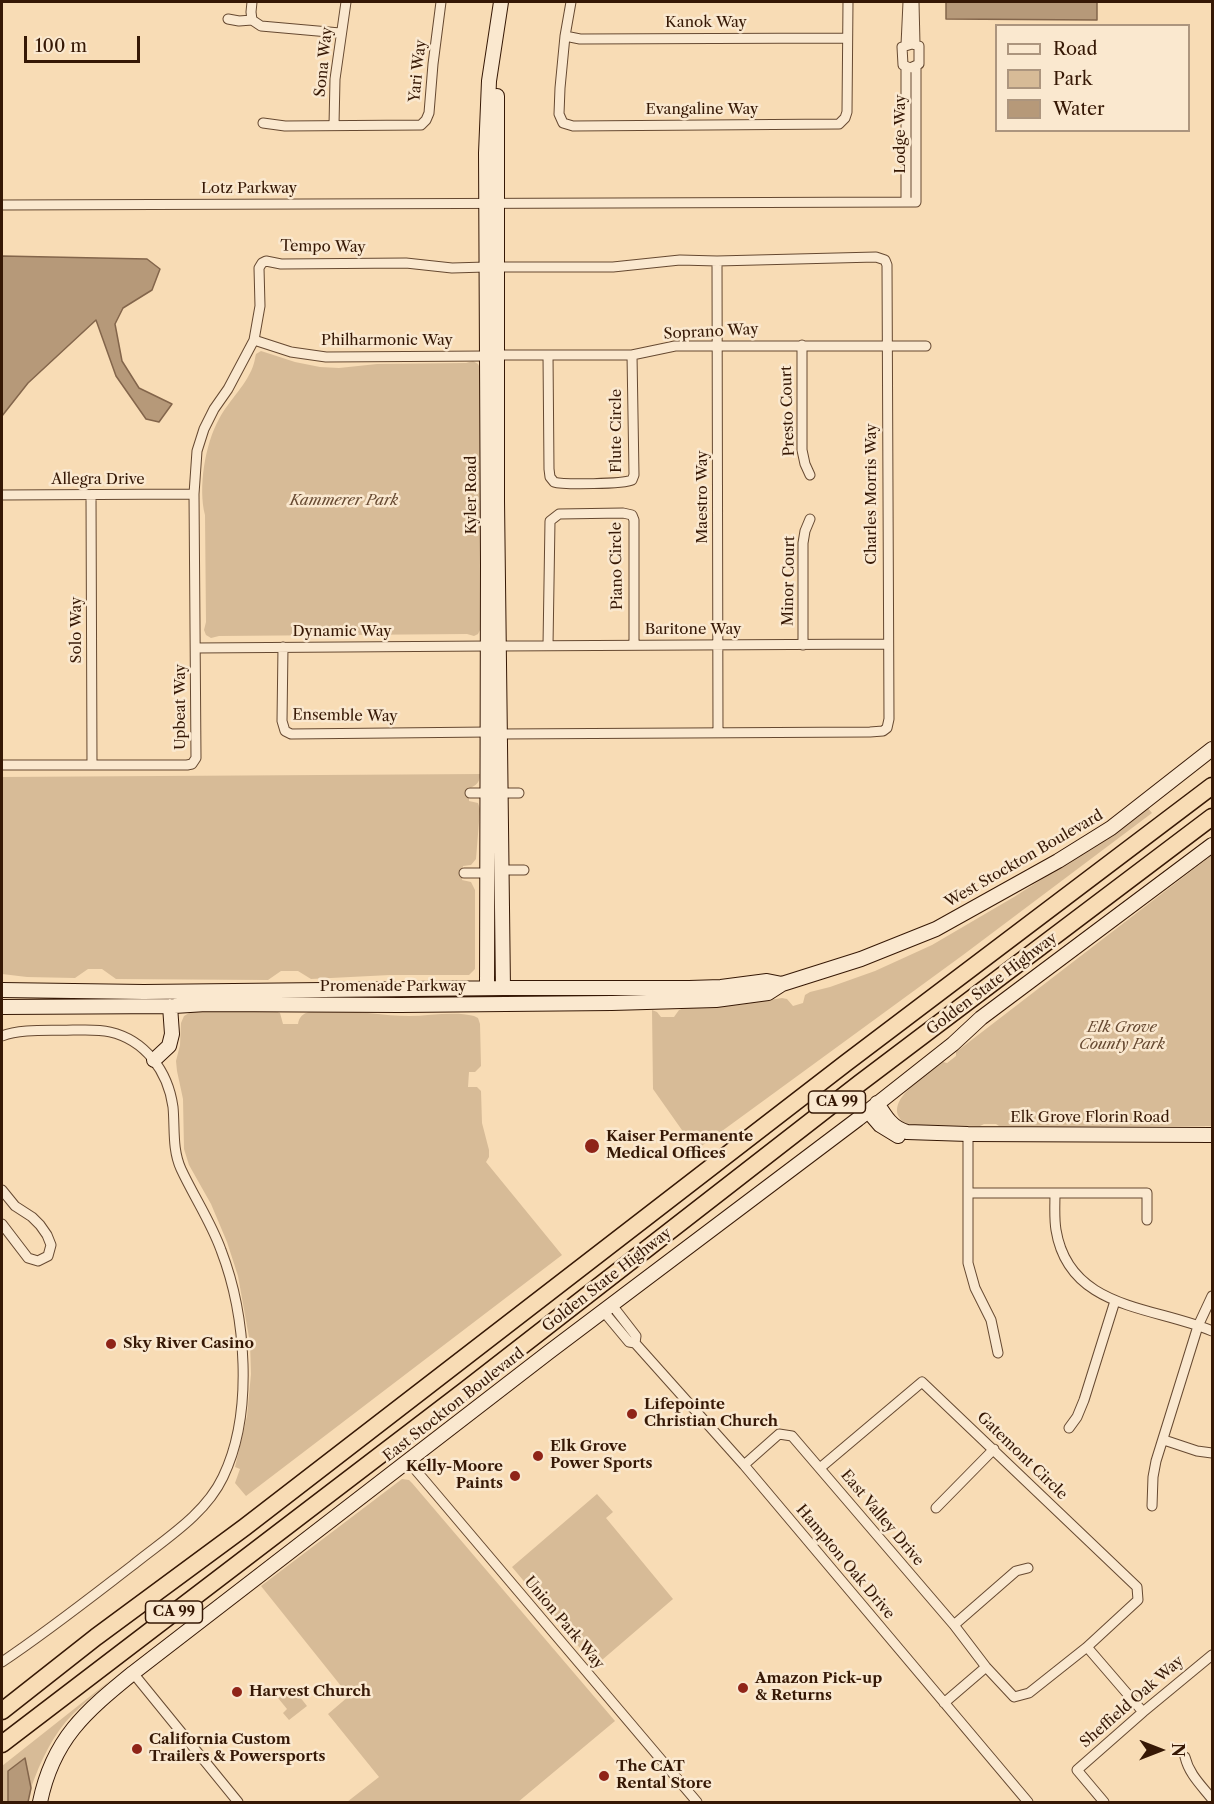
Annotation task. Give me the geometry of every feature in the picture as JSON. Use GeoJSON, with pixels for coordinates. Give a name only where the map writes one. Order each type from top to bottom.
{"type":"FeatureCollection","features":[{"type":"Feature","properties":{"kind":"highway","name":"Golden State Highway"},"geometry":{"type":"LineString","coordinates":[[2,1711],[846,1063],[1212,786]]}},
{"type":"Feature","properties":{"kind":"highway","name":"Golden State Highway"},"geometry":{"type":"LineString","coordinates":[[2,1744],[464,1391],[860,1083],[1212,817]]}},
{"type":"Feature","properties":{"kind":"highway"},"geometry":{"type":"LineString","coordinates":[[2,1752],[55,1703]]}},
{"type":"Feature","properties":{"kind":"main road","name":"Kyler Road"},"geometry":{"type":"LineString","coordinates":[[487,988],[487,873],[495,793],[496,732],[493,588],[488,565],[492,267],[491,202],[486,132],[489,81],[501,2]]}},
{"type":"Feature","properties":{"kind":"main road","name":"Kyler Road"},"geometry":{"type":"LineString","coordinates":[[491,202],[498,78],[509,2]]}},
{"type":"Feature","properties":{"kind":"main road","name":"Kyler Road"},"geometry":{"type":"LineString","coordinates":[[492,267],[487,314],[493,349],[498,443],[494,646]]}},
{"type":"Feature","properties":{"kind":"main road","name":"West Stockton Boulevard"},"geometry":{"type":"LineString","coordinates":[[936,929],[1058,861],[1111,828],[1212,749]]}},
{"type":"Feature","properties":{"kind":"main road","name":"Kyler Road"},"geometry":{"type":"LineString","coordinates":[[495,793],[502,870],[503,988]]}},
{"type":"Feature","properties":{"kind":"main road","name":"East Stockton Boulevard"},"geometry":{"type":"LineString","coordinates":[[40,1803],[45,1781],[69,1732],[92,1706],[408,1461],[872,1107],[981,1018],[1212,845]]}},
{"type":"Feature","properties":{"kind":"main road"},"geometry":{"type":"LineString","coordinates":[[487,873],[496,880],[496,926],[503,947]]}},
{"type":"Feature","properties":{"kind":"main road","name":"Promenade Parkway"},"geometry":{"type":"LineString","coordinates":[[2,990],[289,997],[400,1005],[716,1000],[768,993],[782,984],[861,959],[936,929]]}},
{"type":"Feature","properties":{"kind":"main road","name":"Promenade Parkway"},"geometry":{"type":"LineString","coordinates":[[289,997],[369,989],[721,987],[767,981],[782,984]]}},
{"type":"Feature","properties":{"kind":"main road"},"geometry":{"type":"LineString","coordinates":[[669,1002],[672,997],[717,992],[721,987]]}},
{"type":"Feature","properties":{"kind":"main road"},"geometry":{"type":"LineString","coordinates":[[612,1003],[616,998],[657,996],[665,988]]}},
{"type":"Feature","properties":{"kind":"main road"},"geometry":{"type":"LineString","coordinates":[[2,1007],[170,1006],[206,1004],[224,999],[289,997]]}},
{"type":"Feature","properties":{"kind":"main road"},"geometry":{"type":"LineString","coordinates":[[154,1060],[169,1046],[170,1006]]}},
{"type":"Feature","properties":{"kind":"main road","name":"Elk Grove Florin Road"},"geometry":{"type":"LineString","coordinates":[[872,1107],[898,1130],[915,1133],[1212,1135]]}},
{"type":"Feature","properties":{"kind":"street"},"geometry":{"type":"LineString","coordinates":[[252,2],[252,20]]}},
{"type":"Feature","properties":{"kind":"street","name":"Sona Way"},"geometry":{"type":"LineString","coordinates":[[334,125],[334,79],[346,2]]}},
{"type":"Feature","properties":{"kind":"street","name":"Yari Way"},"geometry":{"type":"LineString","coordinates":[[334,125],[413,126],[424,123],[429,113],[441,2]]}},
{"type":"Feature","properties":{"kind":"street","name":"Evangaline Way"},"geometry":{"type":"LineString","coordinates":[[571,2],[565,36],[559,114],[563,123],[573,126],[836,125],[843,120],[847,112],[848,2]]}},
{"type":"Feature","properties":{"kind":"street","name":"Lodge Way"},"geometry":{"type":"LineString","coordinates":[[908,2],[910,44]]}},
{"type":"Feature","properties":{"kind":"street","name":"Lodge Way"},"geometry":{"type":"LineString","coordinates":[[910,44],[914,2]]}},
{"type":"Feature","properties":{"kind":"street"},"geometry":{"type":"LineString","coordinates":[[228,19],[252,20],[261,26],[340,33]]}},
{"type":"Feature","properties":{"kind":"street","name":"Kanok Way"},"geometry":{"type":"LineString","coordinates":[[565,36],[580,39],[847,38]]}},
{"type":"Feature","properties":{"kind":"street","name":"Lodge Way"},"geometry":{"type":"LineString","coordinates":[[910,44],[918,46],[919,56],[919,64],[911,67],[903,65],[902,47],[910,44]]}},
{"type":"Feature","properties":{"kind":"street","name":"Lodge Way"},"geometry":{"type":"LineString","coordinates":[[911,67],[916,202]]}},
{"type":"Feature","properties":{"kind":"street","name":"Lodge Way"},"geometry":{"type":"LineString","coordinates":[[906,202],[911,67]]}},
{"type":"Feature","properties":{"kind":"street"},"geometry":{"type":"LineString","coordinates":[[262,123],[279,126],[334,125]]}},
{"type":"Feature","properties":{"kind":"street","name":"Lotz Parkway"},"geometry":{"type":"LineString","coordinates":[[2,205],[916,202]]}},
{"type":"Feature","properties":{"kind":"street","name":"Charles Morris Way"},"geometry":{"type":"LineString","coordinates":[[492,267],[613,267],[680,260],[880,258],[885,260],[887,265],[889,719],[887,728],[870,732],[496,732]]}},
{"type":"Feature","properties":{"kind":"street","name":"Tempo Way"},"geometry":{"type":"LineString","coordinates":[[194,494],[197,451],[204,429],[254,340],[260,306],[262,263],[266,261],[281,264],[406,263],[452,268],[492,267]]}},
{"type":"Feature","properties":{"kind":"street","name":"Maestro Way"},"geometry":{"type":"LineString","coordinates":[[717,261],[718,733]]}},
{"type":"Feature","properties":{"kind":"street","name":"Philharmonic Way"},"geometry":{"type":"LineString","coordinates":[[254,340],[291,352],[326,357],[492,356]]}},
{"type":"Feature","properties":{"kind":"street","name":"Soprano Way"},"geometry":{"type":"LineString","coordinates":[[492,356],[632,355],[675,346],[718,345],[926,346]]}},
{"type":"Feature","properties":{"kind":"street","name":"Presto Court"},"geometry":{"type":"LineString","coordinates":[[802,345],[802,450],[810,475]]}},
{"type":"Feature","properties":{"kind":"street","name":"Flute Circle"},"geometry":{"type":"LineString","coordinates":[[548,355],[549,469],[550,477],[554,482],[564,484],[621,483],[632,480],[634,475],[632,355]]}},
{"type":"Feature","properties":{"kind":"street","name":"Allegra Drive"},"geometry":{"type":"LineString","coordinates":[[2,495],[194,494]]}},
{"type":"Feature","properties":{"kind":"street","name":"Upbeat Way"},"geometry":{"type":"LineString","coordinates":[[2,765],[187,765],[195,762],[197,754],[194,494]]}},
{"type":"Feature","properties":{"kind":"street","name":"Solo Way"},"geometry":{"type":"LineString","coordinates":[[91,495],[92,765]]}},
{"type":"Feature","properties":{"kind":"street","name":"Piano Circle"},"geometry":{"type":"LineString","coordinates":[[548,645],[550,521],[559,514],[623,513],[632,515],[634,520],[634,645]]}},
{"type":"Feature","properties":{"kind":"street","name":"Minor Court"},"geometry":{"type":"LineString","coordinates":[[803,645],[803,543],[810,519]]}},
{"type":"Feature","properties":{"kind":"street","name":"Baritone Way"},"geometry":{"type":"LineString","coordinates":[[494,646],[888,644]]}},
{"type":"Feature","properties":{"kind":"street","name":"Dynamic Way"},"geometry":{"type":"LineString","coordinates":[[196,648],[494,646]]}},
{"type":"Feature","properties":{"kind":"street","name":"Ensemble Way"},"geometry":{"type":"LineString","coordinates":[[283,647],[282,722],[285,731],[291,734],[496,732]]}},
{"type":"Feature","properties":{"kind":"street"},"geometry":{"type":"LineString","coordinates":[[470,793],[519,793]]}},
{"type":"Feature","properties":{"kind":"street"},"geometry":{"type":"LineString","coordinates":[[502,870],[524,870]]}},
{"type":"Feature","properties":{"kind":"street"},"geometry":{"type":"LineString","coordinates":[[464,873],[487,873]]}},
{"type":"Feature","properties":{"kind":"street"},"geometry":{"type":"LineString","coordinates":[[2,1036],[14,1032],[108,1031],[130,1040],[144,1049],[154,1060],[163,1074],[171,1097],[177,1160],[217,1239],[226,1262],[240,1331],[242,1368],[240,1414],[234,1443],[227,1467],[210,1498],[186,1522],[88,1600],[2,1662]]}},
{"type":"Feature","properties":{"kind":"street"},"geometry":{"type":"LineString","coordinates":[[968,1134],[970,1272],[975,1288],[991,1320],[998,1353]]}},
{"type":"Feature","properties":{"kind":"street"},"geometry":{"type":"LineString","coordinates":[[2,1190],[15,1206],[32,1217],[44,1230],[51,1245],[48,1256],[38,1261],[28,1258],[2,1224]]}},
{"type":"Feature","properties":{"kind":"street"},"geometry":{"type":"LineString","coordinates":[[969,1193],[1147,1193],[1147,1220]]}},
{"type":"Feature","properties":{"kind":"street"},"geometry":{"type":"LineString","coordinates":[[1056,1193],[1057,1232],[1065,1259],[1090,1287],[1114,1301],[1212,1331]]}},
{"type":"Feature","properties":{"kind":"street"},"geometry":{"type":"LineString","coordinates":[[1152,1506],[1153,1477],[1198,1326],[1212,1296]]}},
{"type":"Feature","properties":{"kind":"street"},"geometry":{"type":"LineString","coordinates":[[1069,1428],[1077,1417],[1084,1400],[1114,1301]]}},
{"type":"Feature","properties":{"kind":"street","name":"Hampton Oak Drive"},"geometry":{"type":"LineString","coordinates":[[608,1308],[636,1336],[635,1343],[744,1465],[1028,1803]]}},
{"type":"Feature","properties":{"kind":"street","name":"Gatemont Circle"},"geometry":{"type":"LineString","coordinates":[[820,1468],[922,1382],[1137,1587],[1138,1600],[1087,1647]]}},
{"type":"Feature","properties":{"kind":"street","name":"East Valley Drive"},"geometry":{"type":"LineString","coordinates":[[744,1465],[779,1434],[792,1436],[954,1625],[986,1667],[1014,1696],[1029,1693],[1087,1647]]}},
{"type":"Feature","properties":{"kind":"street"},"geometry":{"type":"LineString","coordinates":[[1164,1440],[1197,1451],[1212,1453]]}},
{"type":"Feature","properties":{"kind":"street"},"geometry":{"type":"LineString","coordinates":[[936,1508],[994,1449]]}},
{"type":"Feature","properties":{"kind":"street","name":"Union Park Way"},"geometry":{"type":"LineString","coordinates":[[408,1461],[697,1803]]}},
{"type":"Feature","properties":{"kind":"street"},"geometry":{"type":"LineString","coordinates":[[954,1625],[1016,1571],[1028,1568]]}},
{"type":"Feature","properties":{"kind":"street"},"geometry":{"type":"LineString","coordinates":[[1087,1647],[1143,1712]]}},
{"type":"Feature","properties":{"kind":"street","name":"Sheffield Oak Way"},"geometry":{"type":"LineString","coordinates":[[1104,1803],[1077,1770],[1212,1655]]}},
{"type":"Feature","properties":{"kind":"street"},"geometry":{"type":"LineString","coordinates":[[944,1703],[986,1667]]}},
{"type":"Feature","properties":{"kind":"street"},"geometry":{"type":"LineString","coordinates":[[133,1673],[238,1803]]}},
{"type":"Feature","properties":{"kind":"street"},"geometry":{"type":"LineString","coordinates":[[1185,1756],[1192,1774],[1212,1798]]}},
{"type":"Feature","properties":{"kind":"green space","name":"Kammerer Park"},"geometry":{"type":"Polygon","coordinates":[[[261,351],[320,367],[473,361],[478,364],[481,370],[482,626],[478,634],[474,636],[467,634],[219,636],[211,638],[206,635],[204,630],[206,622],[205,515],[202,492],[204,466],[214,429],[251,371],[256,354],[261,351]]]}},
{"type":"Feature","properties":{"kind":"green space"},"geometry":{"type":"Polygon","coordinates":[[[481,774],[477,783],[469,788],[469,801],[478,803],[480,809],[476,859],[471,865],[463,866],[462,880],[471,882],[475,890],[475,969],[469,975],[390,975],[311,979],[298,971],[281,971],[268,980],[116,979],[102,969],[88,969],[75,978],[2,974],[2,777],[481,774]]]}},
{"type":"Feature","properties":{"kind":"green space"},"geometry":{"type":"Polygon","coordinates":[[[1147,807],[1152,813],[963,955],[696,1150],[653,1089],[652,1010],[661,1017],[674,1017],[679,1010],[684,1008],[739,1005],[782,998],[787,999],[793,1006],[803,1003],[805,995],[810,992],[875,971],[932,945],[1014,897],[1106,838],[1147,807]]]}},
{"type":"Feature","properties":{"kind":"green space","name":"Elk Grove County Park"},"geometry":{"type":"Polygon","coordinates":[[[1212,855],[1212,1126],[914,1125],[900,1119],[897,1109],[899,1102],[920,1079],[943,1062],[947,1063],[956,1056],[956,1052],[1212,855]]]}},
{"type":"Feature","properties":{"kind":"green space"},"geometry":{"type":"Polygon","coordinates":[[[196,1009],[275,1011],[280,1013],[283,1024],[298,1024],[303,1014],[321,1011],[409,1016],[458,1014],[478,1018],[481,1066],[475,1072],[469,1072],[468,1087],[477,1087],[481,1091],[482,1123],[489,1150],[486,1162],[562,1255],[246,1496],[235,1483],[240,1469],[235,1467],[247,1416],[251,1374],[250,1343],[238,1276],[227,1242],[211,1204],[189,1165],[184,1149],[183,1099],[176,1061],[180,1045],[181,1023],[184,1016],[196,1009]]]}},
{"type":"Feature","properties":{"kind":"green space"},"geometry":{"type":"Polygon","coordinates":[[[402,1479],[412,1483],[615,1721],[518,1802],[347,1802],[379,1777],[328,1714],[349,1696],[261,1586],[402,1479]]]}},
{"type":"Feature","properties":{"kind":"green space"},"geometry":{"type":"Polygon","coordinates":[[[597,1494],[613,1512],[606,1518],[673,1599],[595,1666],[512,1567],[597,1494]]]}},
{"type":"Feature","properties":{"kind":"green space"},"geometry":{"type":"Polygon","coordinates":[[[112,1679],[73,1714],[59,1730],[43,1758],[31,1788],[24,1758],[8,1771],[8,1802],[2,1802],[2,1766],[112,1679]]]}},
{"type":"Feature","properties":{"kind":"green space"},"geometry":{"type":"Polygon","coordinates":[[[292,1687],[307,1706],[289,1720],[283,1713],[287,1709],[278,1698],[292,1687]]]}},
{"type":"Feature","properties":{"kind":"water"},"geometry":{"type":"Polygon","coordinates":[[[946,2],[1097,2],[1097,20],[946,19],[946,2]]]}},
{"type":"Feature","properties":{"kind":"water"},"geometry":{"type":"Polygon","coordinates":[[[2,256],[147,259],[160,269],[152,290],[123,308],[115,324],[122,361],[139,388],[172,404],[159,422],[146,419],[116,376],[96,320],[28,383],[2,416],[2,256]]]}},
{"type":"Feature","properties":{"kind":"water"},"geometry":{"type":"Polygon","coordinates":[[[25,1758],[31,1788],[28,1802],[8,1802],[8,1771],[25,1758]]]}},
{"type":"Feature","properties":{"kind":"place","name":"Kaiser Permanente Medical Offices"},"geometry":{"type":"Point","coordinates":[592,1146]}},
{"type":"Feature","properties":{"kind":"place","name":"Sky River Casino"},"geometry":{"type":"Point","coordinates":[111,1344]}},
{"type":"Feature","properties":{"kind":"place","name":"Lifepointe Christian Church"},"geometry":{"type":"Point","coordinates":[632,1414]}},
{"type":"Feature","properties":{"kind":"place","name":"Elk Grove Power Sports"},"geometry":{"type":"Point","coordinates":[538,1456]}},
{"type":"Feature","properties":{"kind":"place","name":"Kelly-Moore Paints"},"geometry":{"type":"Point","coordinates":[515,1476]}},
{"type":"Feature","properties":{"kind":"place","name":"Amazon Pick-up & Returns"},"geometry":{"type":"Point","coordinates":[743,1688]}},
{"type":"Feature","properties":{"kind":"place","name":"Harvest Church"},"geometry":{"type":"Point","coordinates":[237,1692]}},
{"type":"Feature","properties":{"kind":"place","name":"California Custom Trailers & Powersports"},"geometry":{"type":"Point","coordinates":[137,1749]}},
{"type":"Feature","properties":{"kind":"place","name":"The CAT Rental Store"},"geometry":{"type":"Point","coordinates":[604,1776]}}]}
